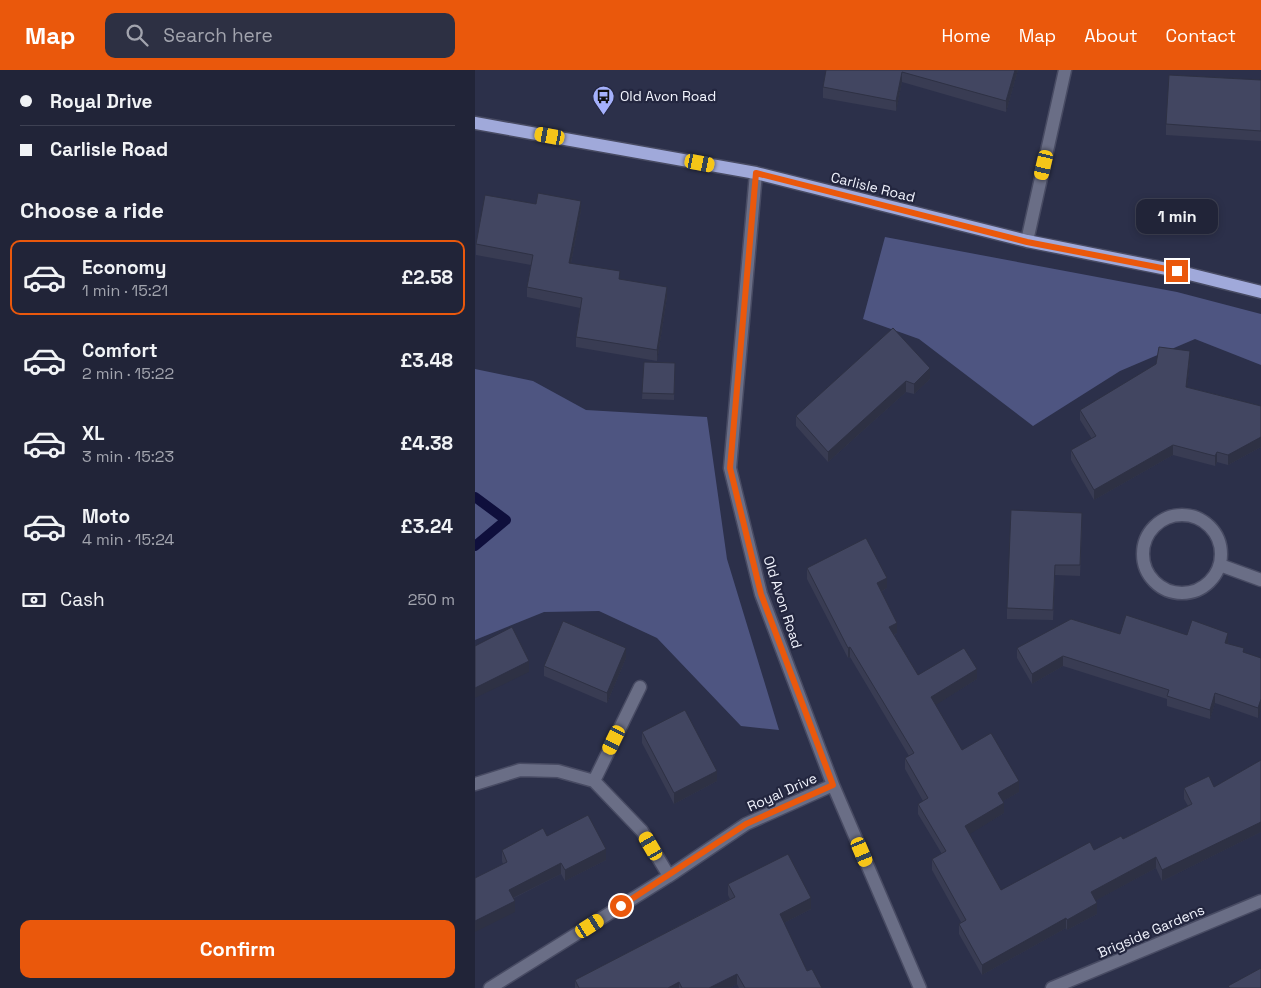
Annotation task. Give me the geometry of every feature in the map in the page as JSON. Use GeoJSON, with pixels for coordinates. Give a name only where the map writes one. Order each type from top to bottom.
{"type":"FeatureCollection","features":[{"type":"Feature","properties":{"kind":"main road","name":"Carlisle Road"},"geometry":{"type":"LineString","coordinates":[[475,123],[756,173],[1027,242],[1177,271],[1261,292]]}},
{"type":"Feature","properties":{"kind":"street"},"geometry":{"type":"LineString","coordinates":[[1027,242],[1065,70]]}},
{"type":"Feature","properties":{"kind":"street","name":"Old Avon Road"},"geometry":{"type":"LineString","coordinates":[[756,173],[730,468],[761,594],[833,785],[920,988]]}},
{"type":"Feature","properties":{"kind":"street"},"geometry":{"type":"LineString","coordinates":[[1185,514],[1197,517],[1208,524],[1217,535],[1221,548],[1220,565],[1217,573],[1209,583],[1198,590],[1186,594],[1173,592],[1161,588],[1145,569],[1144,543],[1150,531],[1159,522],[1171,516],[1185,514]]}},
{"type":"Feature","properties":{"kind":"street"},"geometry":{"type":"LineString","coordinates":[[1220,565],[1261,580]]}},
{"type":"Feature","properties":{"kind":"street"},"geometry":{"type":"LineString","coordinates":[[594,780],[640,687]]}},
{"type":"Feature","properties":{"kind":"street"},"geometry":{"type":"LineString","coordinates":[[475,784],[520,770],[558,771],[594,780],[642,831],[669,876]]}},
{"type":"Feature","properties":{"kind":"street","name":"Royal Drive"},"geometry":{"type":"LineString","coordinates":[[494,987],[669,876],[746,824],[833,785]]}},
{"type":"Feature","properties":{"kind":"street","name":"Brigside Gardens"},"geometry":{"type":"LineString","coordinates":[[1053,988],[1261,901]]}},
{"type":"Feature","properties":{"kind":"shaded area"},"geometry":{"type":"Polygon","coordinates":[[[885,237],[1177,292],[1261,314],[1261,365],[1195,339],[1120,371],[1033,426],[919,339],[863,319],[885,237]]]}},
{"type":"Feature","properties":{"kind":"shaded area"},"geometry":{"type":"Polygon","coordinates":[[[475,369],[533,381],[586,410],[707,417],[727,559],[779,730],[741,726],[657,638],[599,611],[544,612],[475,640],[475,369]]]}},
{"type":"Feature","properties":{"kind":"building"},"geometry":{"type":"Polygon","coordinates":[[[826,70],[1015,70],[1006,101],[902,72],[896,101],[823,87],[826,70]]]}},
{"type":"Feature","properties":{"kind":"building"},"geometry":{"type":"Polygon","coordinates":[[[1169,75],[1261,80],[1261,131],[1166,124],[1169,75]]]}},
{"type":"Feature","properties":{"kind":"building"},"geometry":{"type":"Polygon","coordinates":[[[538,193],[581,201],[569,263],[620,271],[619,279],[667,287],[657,350],[576,337],[582,298],[527,287],[533,255],[476,244],[485,195],[536,204],[538,193]]]}},
{"type":"Feature","properties":{"kind":"building"},"geometry":{"type":"Polygon","coordinates":[[[893,328],[930,368],[914,384],[906,381],[828,452],[796,416],[893,328]]]}},
{"type":"Feature","properties":{"kind":"building"},"geometry":{"type":"Polygon","coordinates":[[[1159,347],[1190,351],[1186,387],[1261,406],[1261,437],[1228,455],[1217,452],[1215,456],[1173,445],[1094,490],[1071,450],[1096,436],[1080,410],[1156,364],[1159,347]]]}},
{"type":"Feature","properties":{"kind":"building"},"geometry":{"type":"Polygon","coordinates":[[[644,362],[675,363],[674,394],[642,393],[644,362]]]}},
{"type":"Feature","properties":{"kind":"building"},"geometry":{"type":"Polygon","coordinates":[[[1011,510],[1082,513],[1080,565],[1055,565],[1053,610],[1007,608],[1011,510]]]}},
{"type":"Feature","properties":{"kind":"building"},"geometry":{"type":"Polygon","coordinates":[[[866,538],[887,578],[877,583],[897,623],[889,627],[918,675],[964,648],[977,669],[931,697],[962,750],[991,733],[1019,781],[998,793],[1004,803],[965,826],[1001,890],[1090,842],[1094,850],[1121,836],[1123,839],[1192,804],[1184,788],[1209,776],[1214,787],[1261,760],[1261,822],[1162,870],[1156,857],[1091,892],[1097,903],[1067,920],[1066,918],[982,965],[959,924],[966,920],[932,859],[946,851],[918,804],[928,798],[905,758],[914,753],[850,647],[848,648],[807,568],[866,538]]]}},
{"type":"Feature","properties":{"kind":"building"},"geometry":{"type":"Polygon","coordinates":[[[1126,615],[1187,635],[1192,620],[1228,633],[1225,643],[1244,648],[1243,652],[1261,658],[1261,699],[1258,708],[1215,693],[1210,710],[1167,696],[1169,690],[1063,656],[1032,674],[1017,648],[1071,619],[1120,634],[1126,615]]]}},
{"type":"Feature","properties":{"kind":"building"},"geometry":{"type":"Polygon","coordinates":[[[563,621],[626,648],[607,693],[544,666],[563,621]]]}},
{"type":"Feature","properties":{"kind":"building"},"geometry":{"type":"Polygon","coordinates":[[[512,627],[529,661],[475,688],[475,646],[512,627]]]}},
{"type":"Feature","properties":{"kind":"building"},"geometry":{"type":"Polygon","coordinates":[[[685,710],[717,771],[674,793],[642,732],[685,710]]]}},
{"type":"Feature","properties":{"kind":"building"},"geometry":{"type":"Polygon","coordinates":[[[588,815],[606,849],[565,870],[561,863],[509,890],[515,901],[475,921],[475,878],[507,862],[502,850],[543,828],[547,836],[588,815]]]}},
{"type":"Feature","properties":{"kind":"building"},"geometry":{"type":"Polygon","coordinates":[[[788,854],[811,898],[780,914],[807,971],[812,969],[822,988],[745,988],[737,974],[709,988],[682,988],[679,982],[668,988],[579,988],[575,980],[735,897],[728,884],[788,854]]]}},
{"type":"Feature","properties":{"kind":"building"},"geometry":{"type":"Polygon","coordinates":[[[1261,968],[1261,988],[1230,988],[1228,986],[1261,968]]]}},
{"type":"Feature","properties":{"kind":"waterway"},"geometry":{"type":"LineString","coordinates":[[475,497],[506,520],[475,546]]}},
{"type":"Feature","properties":{"kind":"place","name":"Old Avon Road"},"geometry":{"type":"Point","coordinates":[604,115]}},
{"type":"Feature","properties":{"kind":"route"},"geometry":{"type":"LineString","coordinates":[[621,906],[746,824],[833,785],[761,594],[730,468],[744,328],[756,173],[1027,242],[1177,271]]}}]}
